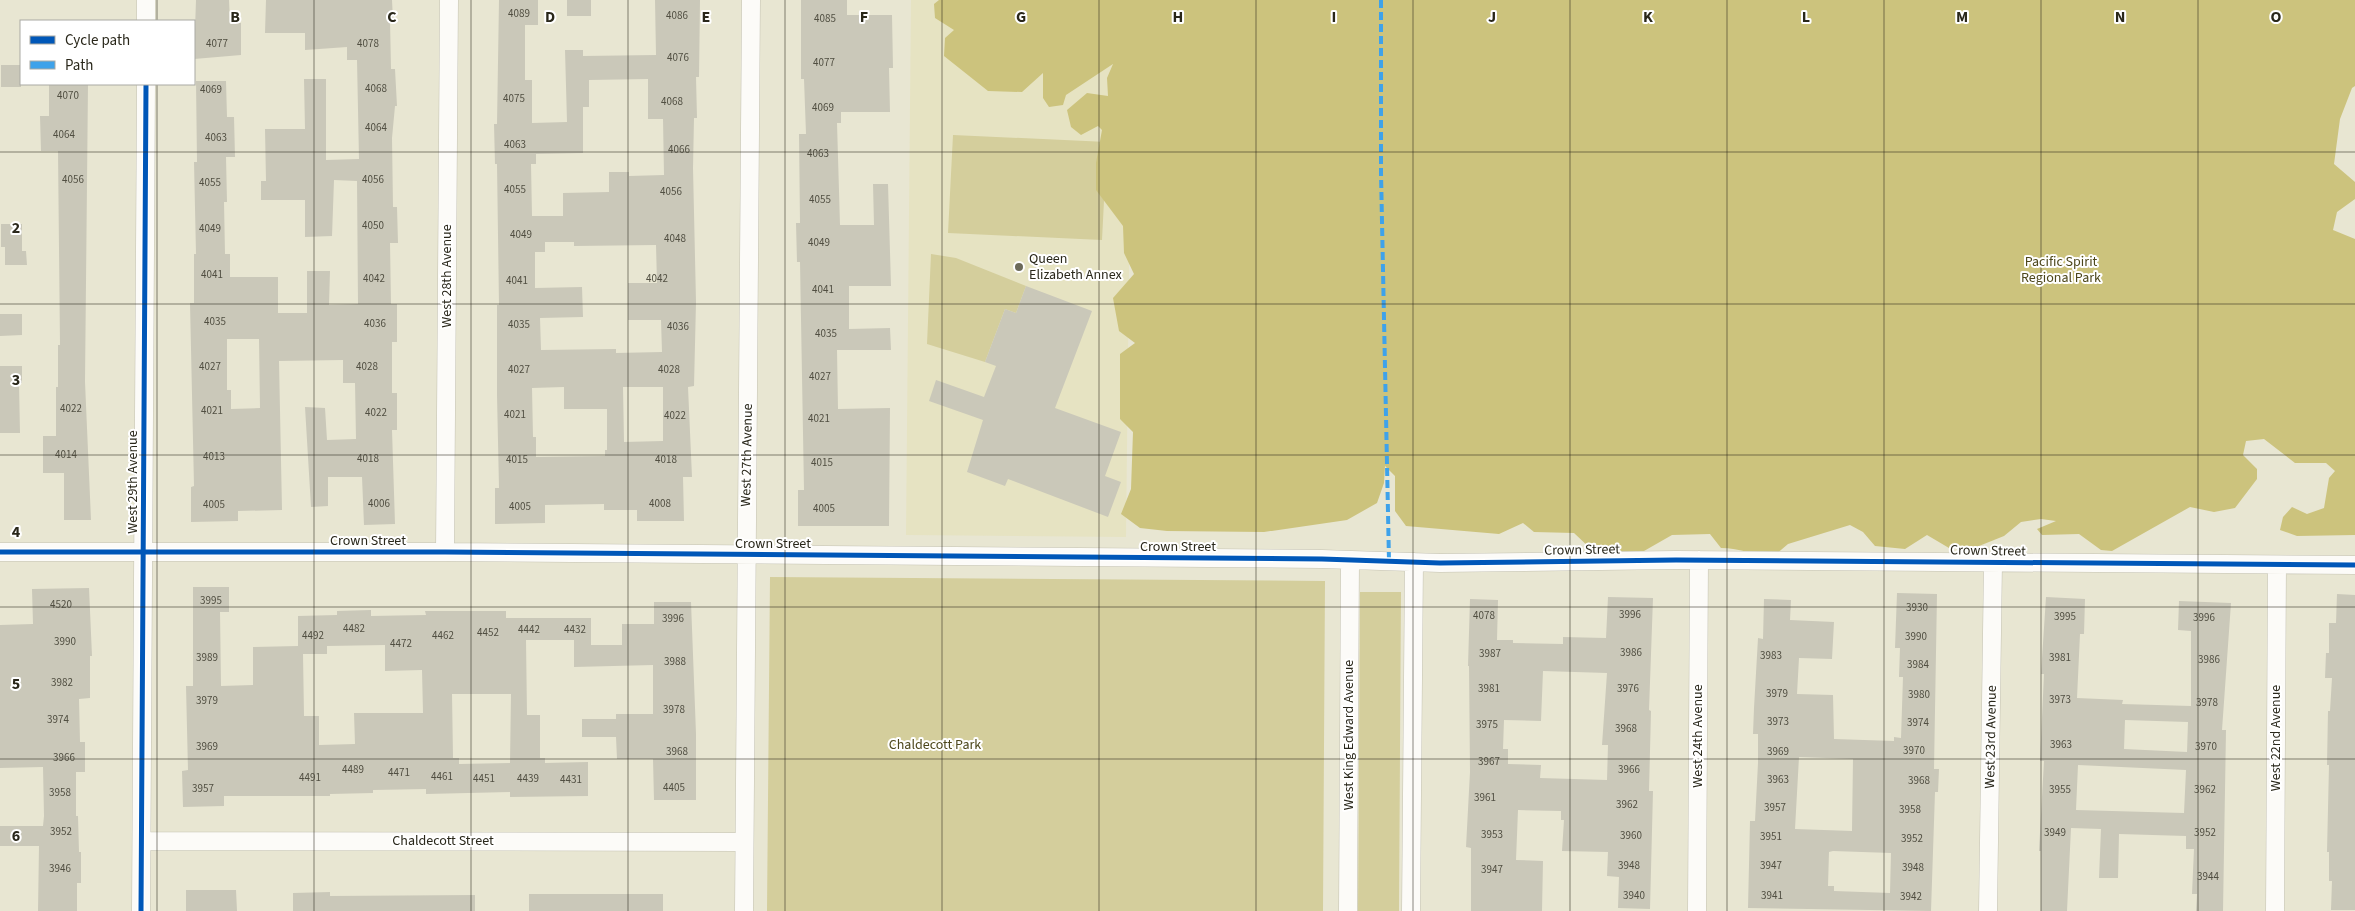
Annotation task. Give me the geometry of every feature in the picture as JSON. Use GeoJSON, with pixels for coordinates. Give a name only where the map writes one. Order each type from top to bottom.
{"type":"FeatureCollection","features":[{"type":"Feature","properties":{"kind":"street"},"geometry":{"type":"LineString","coordinates":[[146,0],[146,20]]}},
{"type":"Feature","properties":{"kind":"street","name":"West 28th Avenue"},"geometry":{"type":"LineString","coordinates":[[445,552],[449,0]]}},
{"type":"Feature","properties":{"kind":"street","name":"West 27th Avenue"},"geometry":{"type":"LineString","coordinates":[[744,911],[752,0]]}},
{"type":"Feature","properties":{"kind":"street","name":"West 29th Avenue"},"geometry":{"type":"LineString","coordinates":[[141,911],[146,85]]}},
{"type":"Feature","properties":{"kind":"street","name":"Crown Street"},"geometry":{"type":"LineString","coordinates":[[0,552],[445,552],[1414,562],[1699,560],[2355,565]]}},
{"type":"Feature","properties":{"kind":"street","name":"West King Edward Avenue"},"geometry":{"type":"LineString","coordinates":[[1348,911],[1350,560]]}},
{"type":"Feature","properties":{"kind":"street","name":"West 24th Avenue"},"geometry":{"type":"LineString","coordinates":[[1697,911],[1699,560]]}},
{"type":"Feature","properties":{"kind":"street"},"geometry":{"type":"LineString","coordinates":[[1411,911],[1414,562]]}},
{"type":"Feature","properties":{"kind":"street","name":"West 23rd Avenue"},"geometry":{"type":"LineString","coordinates":[[1988,911],[1993,563]]}},
{"type":"Feature","properties":{"kind":"street","name":"West 22nd Avenue"},"geometry":{"type":"LineString","coordinates":[[2274,911],[2277,565]]}},
{"type":"Feature","properties":{"kind":"street","name":"Chaldecott Street"},"geometry":{"type":"LineString","coordinates":[[142,841],[744,842]]}},
{"type":"Feature","properties":{"kind":"shaded area","name":"Queen Elizabeth Annex"},"geometry":{"type":"Polygon","coordinates":[[[911,0],[1132,0],[1126,537],[906,535],[911,0]]]}},
{"type":"Feature","properties":{"kind":"green space","name":"Pacific Spirit Regional Park"},"geometry":{"type":"Polygon","coordinates":[[[939,0],[2355,0],[2355,86],[2352,88],[2340,119],[2334,164],[2355,182],[2355,199],[2337,212],[2333,230],[2355,239],[2355,535],[2297,536],[2280,530],[2283,517],[2292,507],[2307,514],[2324,508],[2329,478],[2335,471],[2326,463],[2295,463],[2264,439],[2246,441],[2243,455],[2257,469],[2257,479],[2235,508],[2214,512],[2190,507],[2112,551],[2101,550],[2079,534],[2042,535],[2037,529],[2056,521],[2041,519],[2021,522],[2004,536],[1974,548],[1949,548],[1927,535],[1905,549],[1875,546],[1863,532],[1850,525],[1788,544],[1774,556],[1721,548],[1710,534],[1672,535],[1637,555],[1592,550],[1574,533],[1534,532],[1523,523],[1499,534],[1406,526],[1395,511],[1395,476],[1385,466],[1384,483],[1377,503],[1347,520],[1264,532],[1167,531],[1140,528],[1121,514],[1131,489],[1133,432],[1120,419],[1120,354],[1135,343],[1119,331],[1113,298],[1134,274],[1124,253],[1123,226],[1096,190],[1096,163],[1102,130],[1098,126],[1081,135],[1071,127],[1067,110],[1087,93],[1108,96],[1107,78],[1113,64],[1066,95],[1063,105],[1049,107],[1043,98],[1043,73],[1022,92],[988,91],[944,56],[945,38],[954,30],[935,18],[934,4],[939,0]]]}},
{"type":"Feature","properties":{"kind":"green space"},"geometry":{"type":"Polygon","coordinates":[[[953,135],[1107,142],[1102,240],[948,233],[953,135]]]}},
{"type":"Feature","properties":{"kind":"green space"},"geometry":{"type":"Polygon","coordinates":[[[931,254],[956,258],[1026,286],[1016,313],[1005,309],[985,362],[927,344],[931,254]]]}},
{"type":"Feature","properties":{"kind":"green space","name":"Chaldecott Park"},"geometry":{"type":"Polygon","coordinates":[[[770,577],[1325,581],[1323,911],[767,911],[770,577]]]}},
{"type":"Feature","properties":{"kind":"green space"},"geometry":{"type":"Polygon","coordinates":[[[1360,592],[1401,592],[1399,911],[1358,911],[1360,592]]]}},
{"type":"Feature","properties":{"kind":"building"},"geometry":{"type":"Polygon","coordinates":[[[196,0],[229,0],[230,23],[241,23],[241,55],[195,59],[196,0]]]}},
{"type":"Feature","properties":{"kind":"building"},"geometry":{"type":"Polygon","coordinates":[[[266,0],[392,0],[393,20],[390,20],[391,69],[395,69],[397,106],[395,106],[392,138],[393,207],[397,207],[398,243],[390,243],[391,304],[397,304],[397,342],[392,342],[392,393],[397,393],[397,430],[392,430],[395,524],[364,525],[362,477],[328,477],[328,506],[311,507],[305,407],[325,408],[327,440],[356,439],[355,383],[343,383],[343,360],[279,361],[282,510],[238,511],[238,521],[191,522],[191,487],[194,486],[190,303],[194,303],[194,254],[196,254],[194,162],[197,162],[196,81],[226,81],[227,117],[234,117],[235,157],[226,157],[227,202],[224,202],[225,254],[230,254],[230,277],[278,277],[278,313],[307,313],[307,271],[330,271],[329,305],[358,304],[357,181],[334,180],[332,236],[305,237],[305,200],[261,200],[261,181],[266,181],[265,129],[305,129],[304,79],[326,79],[326,160],[359,159],[357,60],[347,60],[347,47],[305,50],[305,33],[265,33],[266,0]],[[227,339],[227,390],[231,390],[231,409],[260,408],[259,339],[227,339]]]}},
{"type":"Feature","properties":{"kind":"building"},"geometry":{"type":"Polygon","coordinates":[[[499,0],[538,0],[538,25],[525,25],[525,80],[532,80],[532,123],[567,122],[565,50],[583,50],[583,56],[656,55],[655,0],[700,0],[699,77],[696,77],[697,118],[694,118],[693,168],[696,302],[694,386],[688,387],[692,477],[683,477],[684,521],[637,521],[637,510],[604,510],[604,504],[545,505],[545,523],[495,524],[495,488],[499,488],[497,305],[499,305],[497,164],[495,164],[494,124],[497,124],[499,0]],[[648,79],[589,80],[589,107],[583,107],[583,153],[536,154],[536,164],[531,164],[532,216],[563,216],[563,193],[609,192],[609,172],[629,172],[629,176],[664,175],[663,119],[648,119],[648,79]],[[545,242],[545,252],[535,252],[535,288],[582,287],[583,317],[540,318],[541,350],[616,349],[616,353],[662,352],[661,320],[628,320],[628,283],[657,283],[656,245],[574,246],[574,242],[545,242]],[[564,387],[532,388],[533,437],[536,437],[536,457],[605,456],[605,450],[607,450],[607,409],[564,409],[564,387]],[[623,387],[624,442],[663,441],[663,387],[623,387]]]}},
{"type":"Feature","properties":{"kind":"building"},"geometry":{"type":"Polygon","coordinates":[[[567,0],[591,0],[591,16],[567,16],[567,0]]]}},
{"type":"Feature","properties":{"kind":"building"},"geometry":{"type":"Polygon","coordinates":[[[801,0],[847,0],[847,15],[892,15],[893,68],[889,68],[890,112],[841,112],[841,123],[837,123],[840,225],[874,225],[873,184],[888,184],[891,286],[849,286],[849,329],[890,328],[891,350],[837,350],[838,409],[890,408],[889,526],[798,526],[798,490],[804,490],[800,262],[797,262],[796,223],[800,223],[799,134],[806,134],[804,79],[801,79],[801,0]]]}},
{"type":"Feature","properties":{"kind":"building"},"geometry":{"type":"Polygon","coordinates":[[[1,65],[20,65],[21,87],[1,87],[1,65]]]}},
{"type":"Feature","properties":{"kind":"building"},"geometry":{"type":"Polygon","coordinates":[[[49,85],[88,85],[85,382],[91,520],[64,520],[64,473],[43,473],[43,436],[56,436],[56,387],[58,387],[58,345],[60,345],[58,151],[41,151],[40,116],[49,116],[49,85]]]}},
{"type":"Feature","properties":{"kind":"building"},"geometry":{"type":"Polygon","coordinates":[[[1,224],[22,224],[22,251],[26,251],[27,265],[5,265],[5,247],[1,247],[1,224]]]}},
{"type":"Feature","properties":{"kind":"building"},"geometry":{"type":"Polygon","coordinates":[[[1026,286],[1092,311],[1055,408],[1121,432],[1105,476],[1121,482],[1108,517],[1008,479],[1005,486],[967,472],[983,420],[929,401],[936,380],[984,397],[996,366],[985,362],[1005,309],[1016,313],[1026,286]]]}},
{"type":"Feature","properties":{"kind":"building"},"geometry":{"type":"Polygon","coordinates":[[[0,314],[22,314],[22,335],[0,336],[0,314]]]}},
{"type":"Feature","properties":{"kind":"building"},"geometry":{"type":"Polygon","coordinates":[[[0,366],[22,366],[22,383],[19,383],[20,433],[0,433],[0,366]]]}},
{"type":"Feature","properties":{"kind":"building"},"geometry":{"type":"Polygon","coordinates":[[[193,587],[229,587],[229,612],[220,612],[221,686],[253,685],[253,647],[298,646],[298,616],[337,615],[337,611],[371,610],[371,616],[426,615],[425,611],[506,611],[506,618],[591,618],[591,645],[622,645],[622,624],[654,624],[654,602],[691,602],[696,734],[696,800],[654,800],[653,759],[617,759],[616,737],[582,737],[582,719],[616,719],[616,714],[653,714],[653,665],[574,667],[574,640],[526,640],[527,715],[540,715],[540,758],[545,758],[545,763],[588,762],[588,796],[510,797],[510,792],[426,794],[426,789],[373,790],[373,793],[330,794],[330,796],[224,796],[224,806],[183,807],[182,771],[188,770],[186,686],[193,686],[193,587]],[[385,645],[327,646],[327,654],[303,654],[304,716],[319,716],[319,745],[355,744],[354,713],[423,713],[422,670],[385,671],[385,645]],[[452,694],[453,758],[459,758],[459,764],[510,763],[511,694],[452,694]]]}},
{"type":"Feature","properties":{"kind":"building"},"geometry":{"type":"Polygon","coordinates":[[[89,588],[92,656],[90,656],[90,698],[79,699],[80,742],[85,742],[85,772],[76,772],[76,816],[78,816],[79,852],[81,852],[81,883],[77,883],[77,911],[38,911],[39,846],[0,846],[0,826],[43,826],[44,816],[43,767],[0,768],[0,625],[33,624],[32,589],[89,588]]]}},
{"type":"Feature","properties":{"kind":"building"},"geometry":{"type":"Polygon","coordinates":[[[1897,593],[1937,594],[1934,769],[1939,769],[1938,792],[1935,792],[1931,911],[1748,908],[1750,821],[1755,821],[1758,763],[1758,734],[1753,734],[1754,708],[1758,638],[1763,639],[1764,599],[1791,600],[1790,620],[1834,622],[1832,659],[1799,658],[1797,694],[1833,695],[1834,739],[1894,741],[1894,737],[1901,738],[1903,677],[1899,677],[1900,648],[1895,648],[1897,593]],[[1799,757],[1795,829],[1852,831],[1853,759],[1799,757]],[[1829,852],[1828,886],[1834,886],[1834,891],[1890,893],[1891,853],[1829,852]]]}},
{"type":"Feature","properties":{"kind":"building"},"geometry":{"type":"Polygon","coordinates":[[[2337,594],[2355,595],[2355,910],[2331,910],[2332,881],[2329,881],[2329,852],[2327,852],[2328,711],[2330,711],[2332,678],[2325,678],[2326,653],[2329,653],[2329,623],[2336,623],[2337,594]]]}},
{"type":"Feature","properties":{"kind":"building"},"geometry":{"type":"Polygon","coordinates":[[[1608,597],[1653,598],[1649,710],[1651,711],[1649,791],[1653,791],[1650,909],[1618,908],[1619,877],[1607,876],[1608,852],[1562,851],[1564,820],[1561,820],[1561,811],[1518,810],[1516,860],[1543,861],[1542,911],[1471,911],[1471,848],[1466,847],[1470,772],[1468,666],[1470,599],[1498,600],[1497,640],[1513,640],[1513,643],[1563,644],[1563,637],[1606,638],[1608,597]],[[1543,671],[1541,721],[1504,720],[1503,749],[1508,749],[1508,764],[1541,765],[1540,778],[1607,780],[1608,745],[1602,745],[1607,673],[1543,671]]]}},
{"type":"Feature","properties":{"kind":"building"},"geometry":{"type":"Polygon","coordinates":[[[2046,597],[2085,599],[2084,634],[2080,634],[2077,698],[2123,700],[2122,704],[2191,706],[2191,631],[2178,630],[2179,601],[2231,603],[2222,730],[2226,730],[2223,911],[2196,911],[2197,894],[2192,894],[2194,849],[2186,849],[2186,836],[2119,834],[2118,878],[2099,878],[2101,829],[2071,828],[2067,911],[2041,911],[2041,851],[2039,851],[2044,761],[2040,761],[2044,674],[2041,674],[2046,597]],[[2125,720],[2124,749],[2187,752],[2188,722],[2125,720]],[[2078,765],[2076,810],[2184,813],[2186,770],[2078,765]]]}},
{"type":"Feature","properties":{"kind":"building"},"geometry":{"type":"Polygon","coordinates":[[[186,890],[236,890],[237,911],[186,911],[186,890]]]}},
{"type":"Feature","properties":{"kind":"building"},"geometry":{"type":"Polygon","coordinates":[[[330,892],[330,896],[475,895],[475,911],[293,911],[293,893],[330,892]]]}},
{"type":"Feature","properties":{"kind":"building"},"geometry":{"type":"Polygon","coordinates":[[[529,894],[663,894],[663,911],[529,911],[529,894]]]}},
{"type":"Feature","properties":{"kind":"marked path"},"geometry":{"type":"LineString","coordinates":[[1381,0],[1381,173],[1389,561]]}},
{"type":"Feature","properties":{"kind":"cycle path"},"geometry":{"type":"LineString","coordinates":[[141,911],[146,85]]}},
{"type":"Feature","properties":{"kind":"cycle path"},"geometry":{"type":"LineString","coordinates":[[0,552],[445,552],[1322,559],[1440,563],[1676,560],[2355,565]]}},
{"type":"Feature","properties":{"kind":"place","name":"Queen Elizabeth Annex"},"geometry":{"type":"Point","coordinates":[1019,267]}}]}
